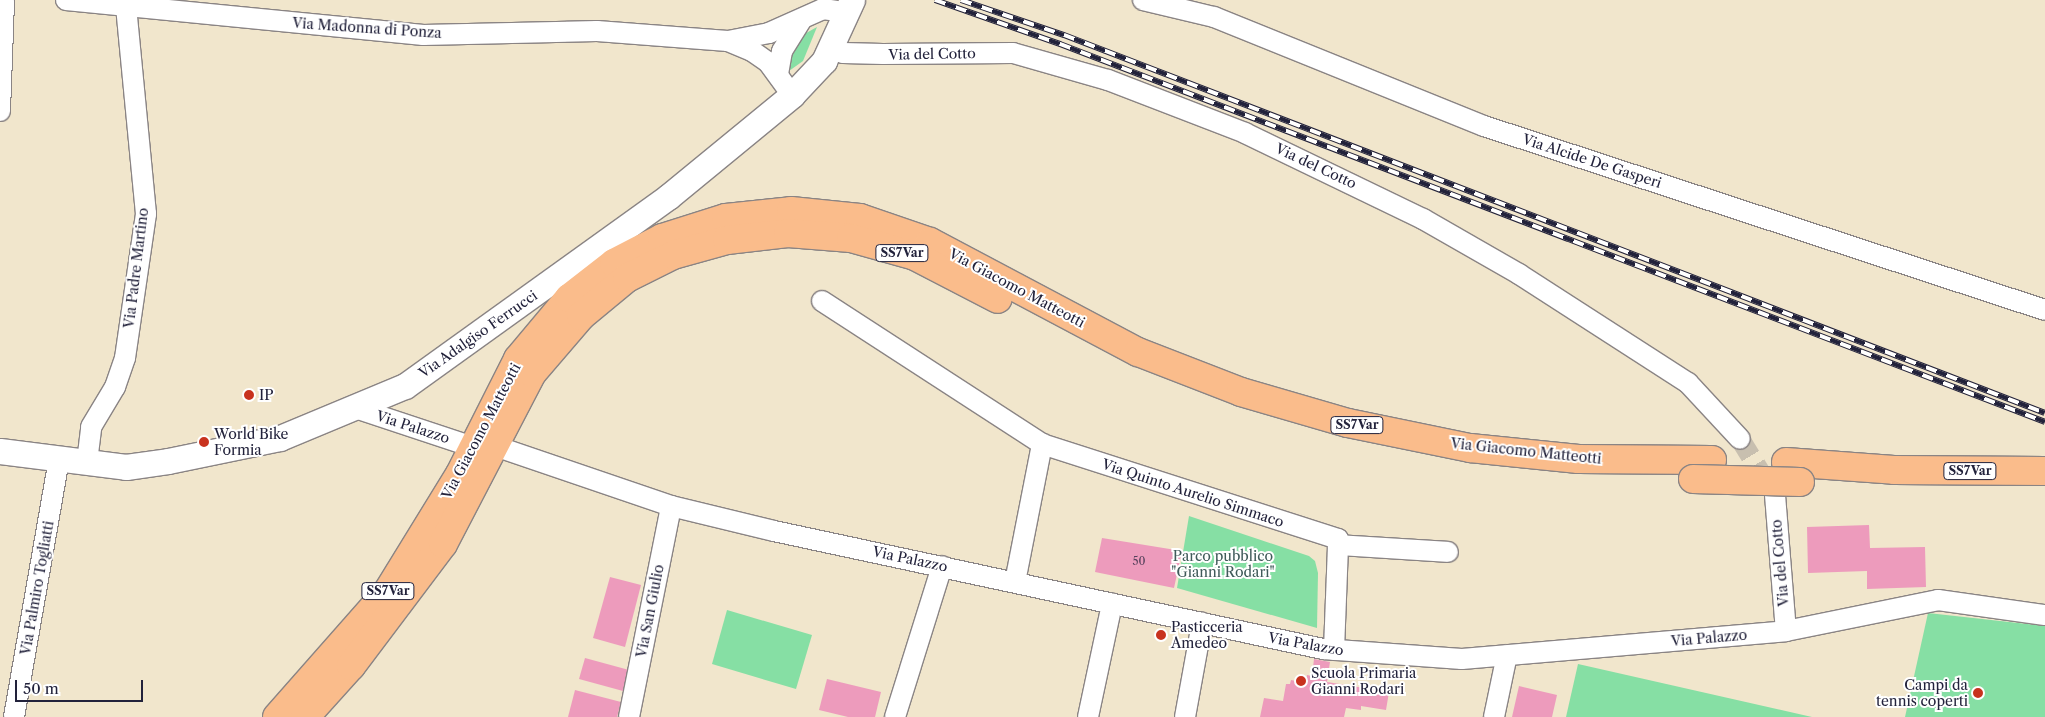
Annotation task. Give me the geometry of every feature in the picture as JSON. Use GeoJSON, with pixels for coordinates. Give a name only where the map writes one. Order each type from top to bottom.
{"type":"FeatureCollection","features":[{"type":"Feature","properties":{"kind":"main road","name":"Via Giacomo Matteotti"},"geometry":{"type":"LineString","coordinates":[[305,717],[351,666],[443,544],[518,359],[569,298],[614,263],[662,238],[726,218],[791,211],[860,218],[930,242],[1138,352],[1241,392],[1348,423],[1470,448],[1702,470],[1793,472],[1894,470],[2045,471]]}},
{"type":"Feature","properties":{"kind":"main road","name":"Via Giacomo Matteotti"},"geometry":{"type":"LineString","coordinates":[[276,717],[388,591],[460,474],[484,446],[532,373],[581,316],[627,278],[673,255],[727,240],[788,233],[851,238],[914,256],[1133,368],[1235,408],[1348,442],[1464,466],[1578,477],[1702,470]]}},
{"type":"Feature","properties":{"kind":"street"},"geometry":{"type":"LineString","coordinates":[[0,110],[4,0]]}},
{"type":"Feature","properties":{"kind":"street","name":"Via Madonna di Ponza"},"geometry":{"type":"LineString","coordinates":[[66,0],[423,35],[597,31],[728,41],[768,33],[801,21],[823,9],[849,6]]}},
{"type":"Feature","properties":{"kind":"street","name":"Via Alcide De Gasperi"},"geometry":{"type":"LineString","coordinates":[[1143,0],[1214,17],[1484,126],[2045,310]]}},
{"type":"Feature","properties":{"kind":"street","name":"Via Padre Martino"},"geometry":{"type":"LineString","coordinates":[[87,462],[91,427],[115,387],[125,358],[146,214],[126,6]]}},
{"type":"Feature","properties":{"kind":"street","name":"Via Adalgiso Ferrucci"},"geometry":{"type":"LineString","coordinates":[[0,451],[126,467],[280,438],[405,386],[668,197],[792,95],[816,71],[830,48],[849,6]]}},
{"type":"Feature","properties":{"kind":"street"},"geometry":{"type":"LineString","coordinates":[[778,74],[784,45],[801,21]]}},
{"type":"Feature","properties":{"kind":"street","name":"Via Madonna di Ponza"},"geometry":{"type":"LineString","coordinates":[[728,41],[752,51],[778,74],[792,95]]}},
{"type":"Feature","properties":{"kind":"street","name":"Via del Cotto"},"geometry":{"type":"LineString","coordinates":[[830,48],[843,53],[859,54],[1013,53],[1108,80],[1245,133],[1406,210],[1519,274],[1688,383],[1740,439]]}},
{"type":"Feature","properties":{"kind":"street","name":"Via Quinto Aurelio Simmaco"},"geometry":{"type":"LineString","coordinates":[[822,301],[1042,444],[1338,539],[1338,545],[1448,552]]}},
{"type":"Feature","properties":{"kind":"street","name":"Via Palazzo"},"geometry":{"type":"LineString","coordinates":[[352,408],[484,446],[671,506],[1202,624],[1334,650],[1462,659],[1786,631],[1938,600],[2045,615]]}},
{"type":"Feature","properties":{"kind":"street"},"geometry":{"type":"LineString","coordinates":[[1015,582],[1042,444]]}},
{"type":"Feature","properties":{"kind":"street","name":"Via Palmiro Togliatti"},"geometry":{"type":"LineString","coordinates":[[14,717],[59,459]]}},
{"type":"Feature","properties":{"kind":"street","name":"Via del Cotto"},"geometry":{"type":"LineString","coordinates":[[1775,495],[1786,631]]}},
{"type":"Feature","properties":{"kind":"street","name":"Via San Giulio"},"geometry":{"type":"LineString","coordinates":[[629,717],[671,506]]}},
{"type":"Feature","properties":{"kind":"street"},"geometry":{"type":"LineString","coordinates":[[1334,650],[1338,545]]}},
{"type":"Feature","properties":{"kind":"street"},"geometry":{"type":"LineString","coordinates":[[895,717],[942,566]]}},
{"type":"Feature","properties":{"kind":"street"},"geometry":{"type":"LineString","coordinates":[[1088,717],[1112,604]]}},
{"type":"Feature","properties":{"kind":"street"},"geometry":{"type":"LineString","coordinates":[[1186,717],[1202,624]]}},
{"type":"Feature","properties":{"kind":"street"},"geometry":{"type":"LineString","coordinates":[[1494,717],[1507,655]]}},
{"type":"Feature","properties":{"kind":"green space"},"geometry":{"type":"Polygon","coordinates":[[[817,27],[803,61],[789,71],[787,65],[799,37],[817,27]]]}},
{"type":"Feature","properties":{"kind":"green space","name":"Parco pubblico \"Gianni Rodari\""},"geometry":{"type":"Polygon","coordinates":[[[1189,516],[1309,556],[1315,561],[1318,573],[1317,628],[1177,588],[1189,516]]]}},
{"type":"Feature","properties":{"kind":"green space"},"geometry":{"type":"Polygon","coordinates":[[[727,610],[812,635],[796,689],[712,664],[727,610]]]}},
{"type":"Feature","properties":{"kind":"green space"},"geometry":{"type":"Polygon","coordinates":[[[1928,613],[2045,626],[2045,717],[1905,717],[1928,613]]]}},
{"type":"Feature","properties":{"kind":"green space"},"geometry":{"type":"Polygon","coordinates":[[[1578,664],[1812,717],[1566,717],[1578,664]]]}},
{"type":"Feature","properties":{"kind":"building"},"geometry":{"type":"Polygon","coordinates":[[[1869,525],[1870,548],[1925,547],[1926,587],[1867,589],[1867,571],[1808,573],[1807,527],[1869,525]]]}},
{"type":"Feature","properties":{"kind":"building"},"geometry":{"type":"Polygon","coordinates":[[[1102,538],[1182,551],[1174,588],[1095,572],[1102,538]]]}},
{"type":"Feature","properties":{"kind":"building"},"geometry":{"type":"Polygon","coordinates":[[[610,577],[641,585],[625,647],[593,638],[610,577]]]}},
{"type":"Feature","properties":{"kind":"building"},"geometry":{"type":"Polygon","coordinates":[[[585,658],[629,670],[623,691],[579,679],[585,658]]]}},
{"type":"Feature","properties":{"kind":"building"},"geometry":{"type":"Polygon","coordinates":[[[1314,659],[1330,662],[1327,682],[1389,692],[1386,710],[1361,706],[1361,710],[1346,708],[1344,717],[1260,717],[1264,698],[1283,701],[1286,684],[1290,684],[1291,680],[1306,683],[1307,675],[1312,676],[1314,659]]]}},
{"type":"Feature","properties":{"kind":"building"},"geometry":{"type":"Polygon","coordinates":[[[827,679],[881,692],[875,717],[848,717],[819,710],[827,679]]]}},
{"type":"Feature","properties":{"kind":"building"},"geometry":{"type":"Polygon","coordinates":[[[1519,686],[1557,695],[1552,717],[1512,717],[1519,686]]]}},
{"type":"Feature","properties":{"kind":"building"},"geometry":{"type":"Polygon","coordinates":[[[575,690],[621,702],[617,717],[568,717],[575,690]]]}},
{"type":"Feature","properties":{"kind":"tunnel"},"geometry":{"type":"LineString","coordinates":[[1740,439],[1772,491]]}},
{"type":"Feature","properties":{"kind":"railway"},"geometry":{"type":"LineString","coordinates":[[935,0],[1060,44],[2045,422]]}},
{"type":"Feature","properties":{"kind":"railway"},"geometry":{"type":"LineString","coordinates":[[961,0],[1064,35],[2045,413]]}},
{"type":"Feature","properties":{"kind":"place","name":"IP"},"geometry":{"type":"Point","coordinates":[249,395]}},
{"type":"Feature","properties":{"kind":"place","name":"World Bike Formia"},"geometry":{"type":"Point","coordinates":[204,442]}},
{"type":"Feature","properties":{"kind":"place","name":"Pasticceria Amedeo"},"geometry":{"type":"Point","coordinates":[1161,635]}},
{"type":"Feature","properties":{"kind":"place","name":"Scuola Primaria Gianni Rodari"},"geometry":{"type":"Point","coordinates":[1301,681]}},
{"type":"Feature","properties":{"kind":"place","name":"Campi da tennis coperti"},"geometry":{"type":"Point","coordinates":[1978,693]}}]}
